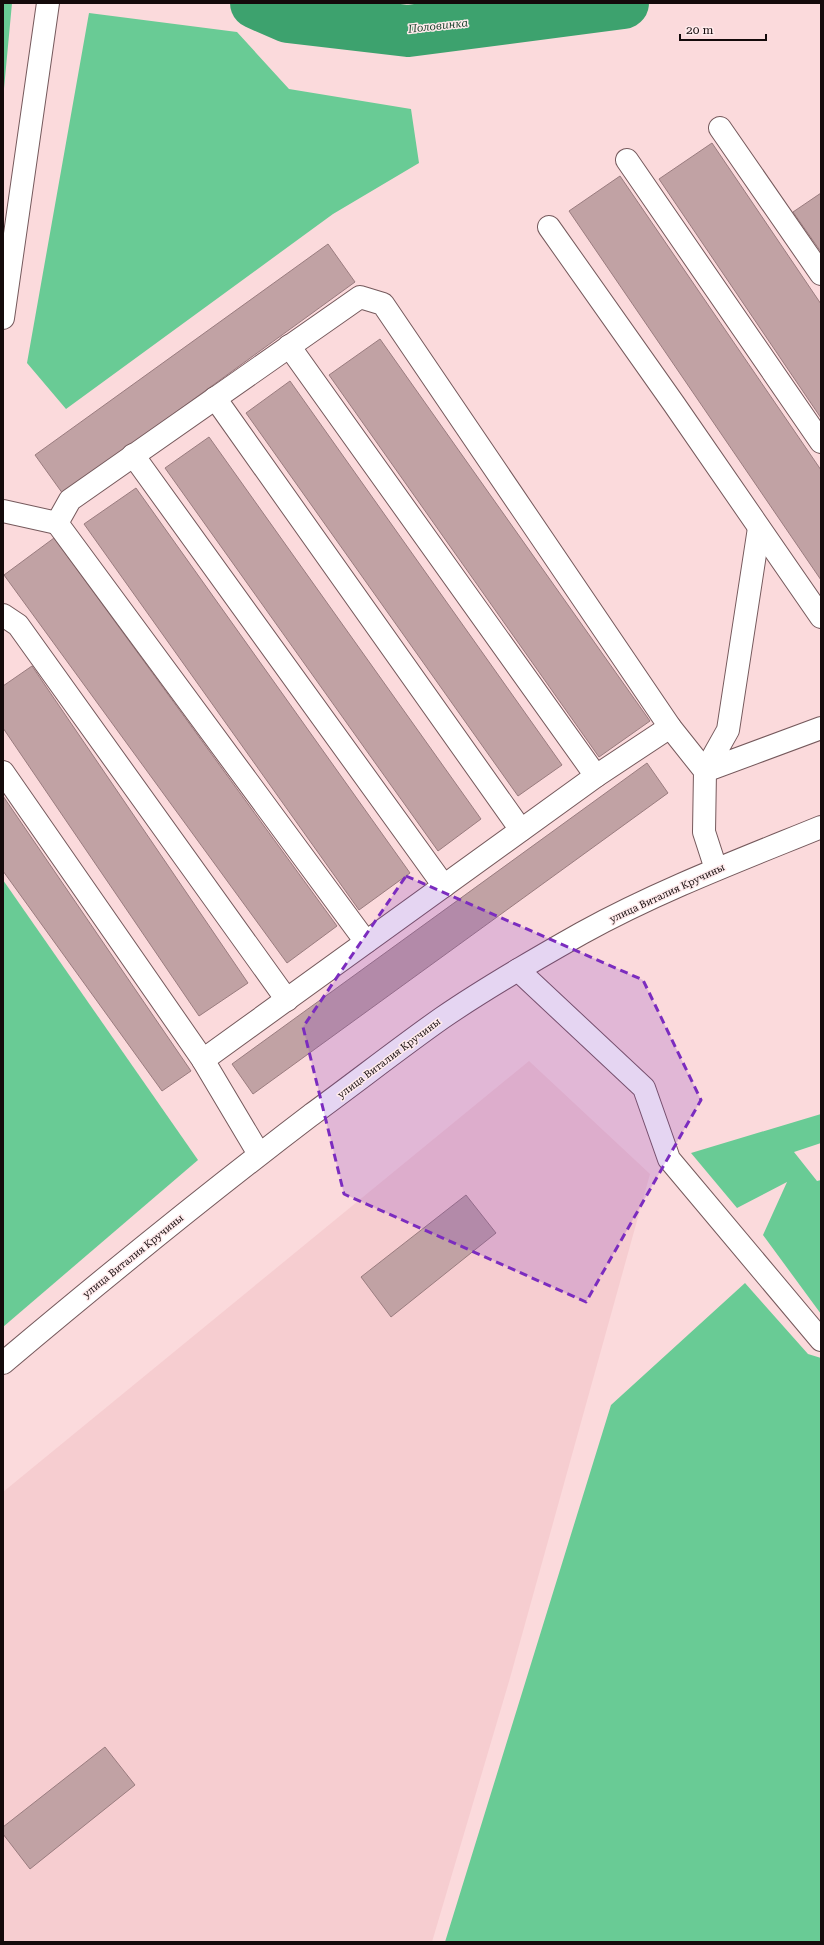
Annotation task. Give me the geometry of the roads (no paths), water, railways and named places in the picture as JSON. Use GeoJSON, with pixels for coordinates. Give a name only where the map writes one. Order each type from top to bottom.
{"type":"FeatureCollection","features":[{"type":"Feature","properties":{"kind":"street"},"geometry":{"type":"LineString","coordinates":[[3,318],[48,3]]}},
{"type":"Feature","properties":{"kind":"street"},"geometry":{"type":"LineString","coordinates":[[720,128],[821,274]]}},
{"type":"Feature","properties":{"kind":"street"},"geometry":{"type":"LineString","coordinates":[[628,160],[821,442]]}},
{"type":"Feature","properties":{"kind":"street"},"geometry":{"type":"LineString","coordinates":[[549,227],[760,528],[821,618]]}},
{"type":"Feature","properties":{"kind":"street"},"geometry":{"type":"LineString","coordinates":[[57,523],[70,500],[360,297],[382,304],[670,726],[705,771]]}},
{"type":"Feature","properties":{"kind":"street"},"geometry":{"type":"LineString","coordinates":[[289,346],[596,776]]}},
{"type":"Feature","properties":{"kind":"street"},"geometry":{"type":"LineString","coordinates":[[216,398],[521,830]]}},
{"type":"Feature","properties":{"kind":"street"},"geometry":{"type":"LineString","coordinates":[[134,455],[444,886]]}},
{"type":"Feature","properties":{"kind":"street"},"geometry":{"type":"LineString","coordinates":[[3,511],[57,523],[366,942]]}},
{"type":"Feature","properties":{"kind":"street"},"geometry":{"type":"LineString","coordinates":[[716,869],[704,832],[705,771],[728,730],[760,528]]}},
{"type":"Feature","properties":{"kind":"street"},"geometry":{"type":"LineString","coordinates":[[3,615],[18,625],[287,1000]]}},
{"type":"Feature","properties":{"kind":"street"},"geometry":{"type":"LineString","coordinates":[[203,1060],[596,776],[670,726]]}},
{"type":"Feature","properties":{"kind":"street"},"geometry":{"type":"LineString","coordinates":[[705,771],[821,728]]}},
{"type":"Feature","properties":{"kind":"street"},"geometry":{"type":"LineString","coordinates":[[3,772],[203,1060],[260,1154]]}},
{"type":"Feature","properties":{"kind":"street","name":"улица Виталия Кручины"},"geometry":{"type":"LineString","coordinates":[[3,1363],[64,1311],[260,1154],[442,1018],[518,970],[583,932],[640,903],[716,869],[821,827]]}},
{"type":"Feature","properties":{"kind":"street"},"geometry":{"type":"LineString","coordinates":[[518,970],[644,1088],[668,1159],[821,1340]]}},
{"type":"Feature","properties":{"kind":"waterway","name":"Половинка"},"geometry":{"type":"LineString","coordinates":[[256,3],[288,17],[408,31],[623,3]]}}]}
